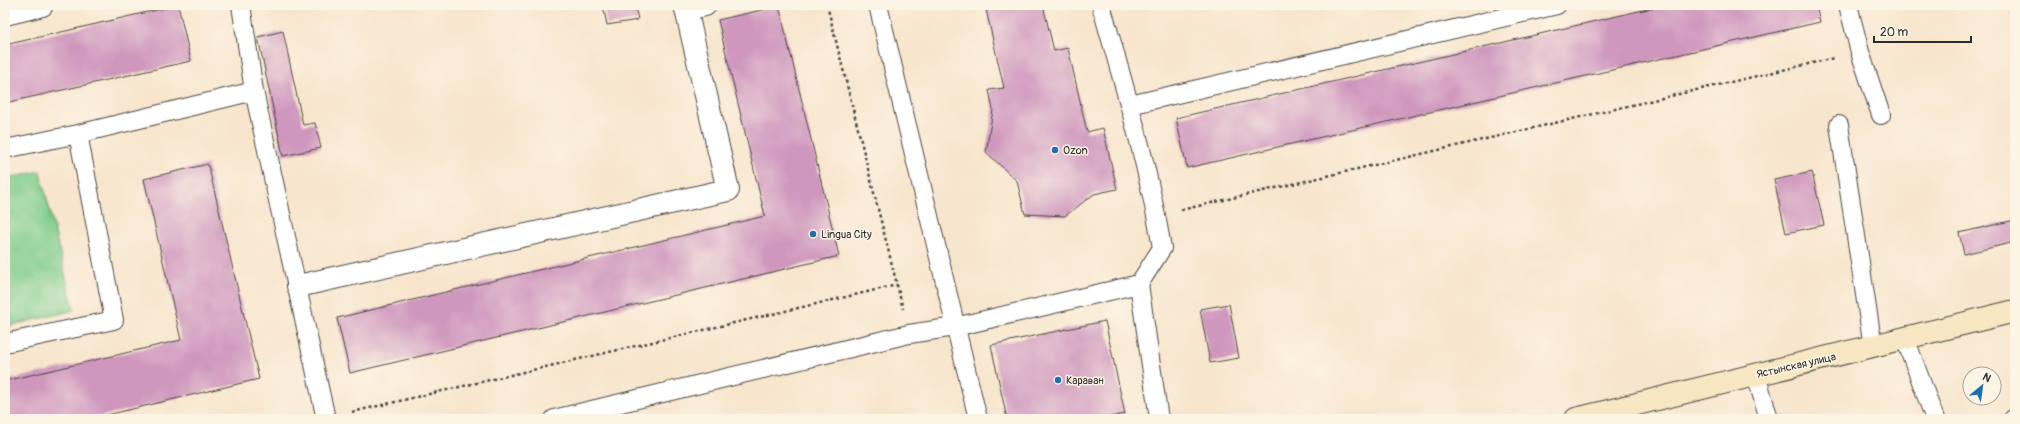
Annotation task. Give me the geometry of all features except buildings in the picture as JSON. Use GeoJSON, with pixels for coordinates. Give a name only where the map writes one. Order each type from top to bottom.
{"type":"FeatureCollection","features":[{"type":"Feature","properties":{"kind":"main road","name":"Ястынская улица"},"geometry":{"type":"LineString","coordinates":[[1576,419],[2015,311]]}},
{"type":"Feature","properties":{"kind":"street"},"geometry":{"type":"LineString","coordinates":[[5,14],[42,5]]}},
{"type":"Feature","properties":{"kind":"street"},"geometry":{"type":"LineString","coordinates":[[298,286],[728,190],[692,6]]}},
{"type":"Feature","properties":{"kind":"lane"},"geometry":{"type":"LineString","coordinates":[[241,5],[254,91],[298,286],[325,418]]}},
{"type":"Feature","properties":{"kind":"lane"},"geometry":{"type":"LineString","coordinates":[[878,5],[978,419]]}},
{"type":"Feature","properties":{"kind":"lane"},"geometry":{"type":"LineString","coordinates":[[1101,5],[1130,105],[1157,216],[1162,248],[1139,284],[1159,419]]}},
{"type":"Feature","properties":{"kind":"lane"},"geometry":{"type":"LineString","coordinates":[[1130,105],[1557,5]]}},
{"type":"Feature","properties":{"kind":"lane"},"geometry":{"type":"LineString","coordinates":[[1848,5],[1860,52],[1881,115]]}},
{"type":"Feature","properties":{"kind":"lane"},"geometry":{"type":"LineString","coordinates":[[5,149],[78,134],[254,91]]}},
{"type":"Feature","properties":{"kind":"lane"},"geometry":{"type":"LineString","coordinates":[[1839,125],[1872,347]]}},
{"type":"Feature","properties":{"kind":"lane"},"geometry":{"type":"LineString","coordinates":[[5,343],[114,320],[78,134]]}},
{"type":"Feature","properties":{"kind":"lane"},"geometry":{"type":"LineString","coordinates":[[554,419],[909,334],[955,327],[1139,284]]}},
{"type":"Feature","properties":{"kind":"lane"},"geometry":{"type":"LineString","coordinates":[[1905,338],[1935,419]]}},
{"type":"Feature","properties":{"kind":"lane"},"geometry":{"type":"LineString","coordinates":[[1756,375],[1769,419]]}},
{"type":"Feature","properties":{"kind":"path"},"geometry":{"type":"LineString","coordinates":[[325,418],[897,285],[827,5]]}},
{"type":"Feature","properties":{"kind":"path"},"geometry":{"type":"LineString","coordinates":[[1157,216],[1860,52]]}},
{"type":"Feature","properties":{"kind":"green space"},"geometry":{"type":"Polygon","coordinates":[[[40,171],[74,310],[5,327],[5,179],[40,171]]]}},
{"type":"Feature","properties":{"kind":"place","name":"Ozon"},"geometry":{"type":"Point","coordinates":[1055,150]}},
{"type":"Feature","properties":{"kind":"place","name":"Lingua City"},"geometry":{"type":"Point","coordinates":[813,234]}},
{"type":"Feature","properties":{"kind":"place","name":"Караван"},"geometry":{"type":"Point","coordinates":[1058,380]}}]}
